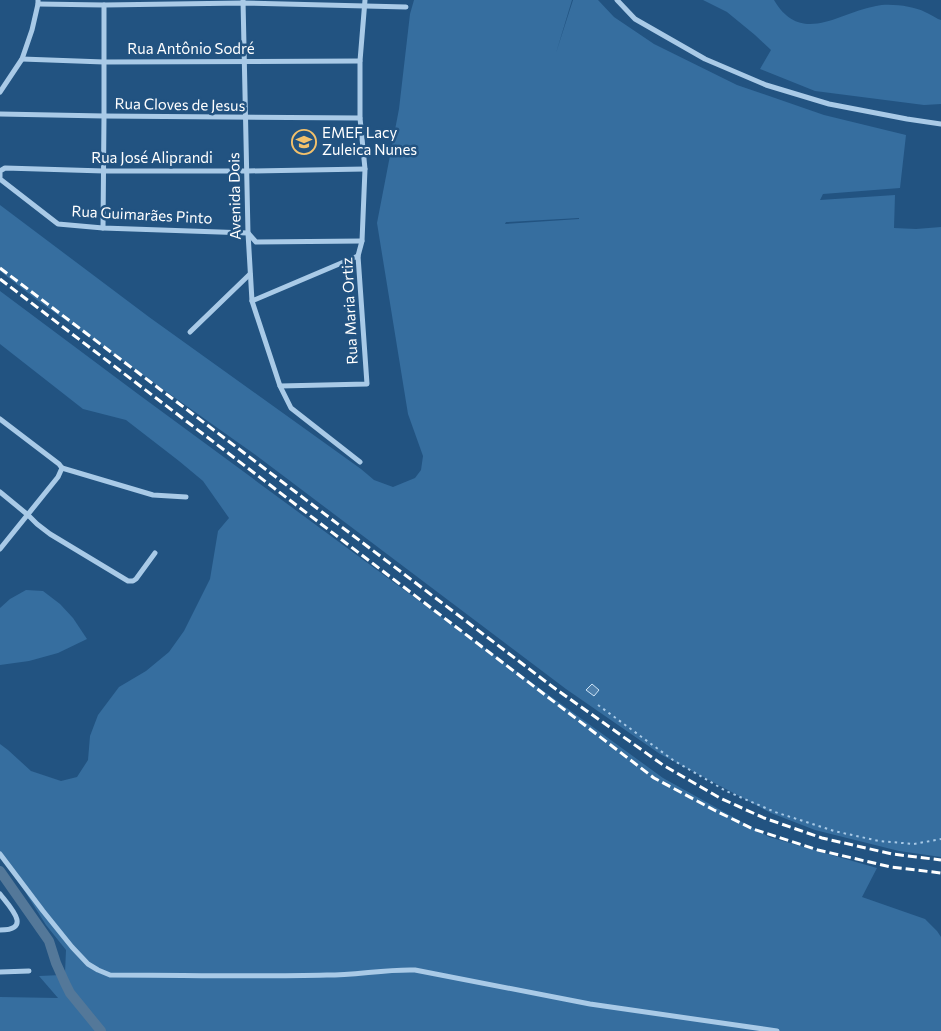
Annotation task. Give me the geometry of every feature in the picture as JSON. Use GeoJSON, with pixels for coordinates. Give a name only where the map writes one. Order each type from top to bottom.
{"type":"FeatureCollection","features":[{"type":"Feature","properties":{"kind":"street"},"geometry":{"type":"LineString","coordinates":[[617,0],[636,19],[705,59],[766,85],[829,104],[941,124]]}},
{"type":"Feature","properties":{"kind":"street"},"geometry":{"type":"LineString","coordinates":[[0,92],[22,59],[32,30],[38,2],[104,5],[161,2],[365,3],[406,7]]}},
{"type":"Feature","properties":{"kind":"street","name":"Avenida Dois"},"geometry":{"type":"LineString","coordinates":[[243,2],[246,61],[248,232],[252,302],[280,386],[291,408],[360,462]]}},
{"type":"Feature","properties":{"kind":"street","name":"Rua Maria Ortiz"},"geometry":{"type":"LineString","coordinates":[[280,386],[367,384],[358,256],[362,241],[365,169],[360,118],[360,62],[365,3]]}},
{"type":"Feature","properties":{"kind":"street"},"geometry":{"type":"LineString","coordinates":[[103,228],[104,5]]}},
{"type":"Feature","properties":{"kind":"street","name":"Rua Antônio Sodré"},"geometry":{"type":"LineString","coordinates":[[22,59],[104,62],[360,62]]}},
{"type":"Feature","properties":{"kind":"street","name":"Rua Cloves de Jesus"},"geometry":{"type":"LineString","coordinates":[[0,114],[360,118]]}},
{"type":"Feature","properties":{"kind":"street","name":"Rua José Aliprandi"},"geometry":{"type":"LineString","coordinates":[[0,171],[5,168],[104,171],[365,169]]}},
{"type":"Feature","properties":{"kind":"street","name":"Rua Guimarães Pinto"},"geometry":{"type":"LineString","coordinates":[[0,171],[0,179],[58,224],[103,228],[248,232],[256,242],[362,241]]}},
{"type":"Feature","properties":{"kind":"street"},"geometry":{"type":"LineString","coordinates":[[252,302],[358,256]]}},
{"type":"Feature","properties":{"kind":"street"},"geometry":{"type":"LineString","coordinates":[[190,332],[250,274]]}},
{"type":"Feature","properties":{"kind":"street"},"geometry":{"type":"LineString","coordinates":[[0,420],[62,468],[153,494],[186,497]]}},
{"type":"Feature","properties":{"kind":"street"},"geometry":{"type":"LineString","coordinates":[[0,549],[58,477],[62,468]]}},
{"type":"Feature","properties":{"kind":"street"},"geometry":{"type":"LineString","coordinates":[[0,492],[50,534],[128,582],[136,579],[155,553]]}},
{"type":"Feature","properties":{"kind":"street"},"geometry":{"type":"LineString","coordinates":[[0,854],[72,947],[88,964],[110,975],[309,976],[400,969],[415,970],[590,1004],[777,1031]]}},
{"type":"Feature","properties":{"kind":"street"},"geometry":{"type":"LineString","coordinates":[[0,894],[18,922],[13,928],[0,930]]}},
{"type":"Feature","properties":{"kind":"street"},"geometry":{"type":"LineString","coordinates":[[0,972],[29,971]]}},
{"type":"Feature","properties":{"kind":"path"},"geometry":{"type":"LineString","coordinates":[[598,705],[673,760],[726,791],[775,812],[834,831],[879,841],[914,844],[941,839]]}},
{"type":"Feature","properties":{"kind":"shaded area"},"geometry":{"type":"Polygon","coordinates":[[[414,0],[572,0],[556,53],[573,0],[598,0],[614,17],[654,44],[737,85],[824,115],[906,135],[900,188],[823,194],[820,200],[895,195],[894,228],[941,227],[941,857],[899,851],[815,830],[771,813],[660,754],[566,689],[257,456],[37,300],[0,271],[0,205],[149,317],[374,480],[393,487],[415,478],[421,470],[423,456],[408,414],[377,223],[399,109],[410,14],[414,0]],[[579,219],[506,222],[505,224],[579,219]]]}},
{"type":"Feature","properties":{"kind":"shaded area"},"geometry":{"type":"Polygon","coordinates":[[[703,0],[774,0],[785,14],[796,21],[808,24],[821,23],[881,5],[908,7],[927,13],[941,20],[941,104],[924,105],[815,91],[760,69],[771,50],[727,12],[703,0]]]}},
{"type":"Feature","properties":{"kind":"shaded area"},"geometry":{"type":"Polygon","coordinates":[[[0,291],[392,581],[663,778],[769,837],[877,868],[862,897],[925,919],[941,937],[941,1031],[0,1031],[0,997],[58,998],[39,976],[61,975],[65,973],[66,950],[46,925],[0,852],[0,744],[31,771],[61,781],[77,777],[88,760],[90,736],[98,715],[119,687],[146,671],[169,652],[184,631],[210,579],[218,531],[229,518],[203,481],[126,420],[83,409],[0,344],[0,291]]]}},
{"type":"Feature","properties":{"kind":"shaded area"},"geometry":{"type":"Polygon","coordinates":[[[26,590],[43,591],[60,604],[73,618],[87,639],[58,653],[29,661],[0,665],[0,608],[10,599],[26,590]]]}},
{"type":"Feature","properties":{"kind":"building"},"geometry":{"type":"Polygon","coordinates":[[[592,684],[599,690],[594,696],[586,690],[592,684]]]}},
{"type":"Feature","properties":{"kind":"waterway"},"geometry":{"type":"LineString","coordinates":[[0,871],[49,941],[56,963],[70,993],[101,1031]]}},
{"type":"Feature","properties":{"kind":"railway"},"geometry":{"type":"LineString","coordinates":[[0,268],[553,687],[663,765],[720,798],[764,818],[822,838],[892,854],[941,860]]}},
{"type":"Feature","properties":{"kind":"railway"},"geometry":{"type":"LineString","coordinates":[[0,279],[654,778],[753,829],[818,850],[891,867],[941,873]]}},
{"type":"Feature","properties":{"kind":"place","name":"EMEF Lacy Zuleica Nunes"},"geometry":{"type":"Point","coordinates":[304,142]}}]}
